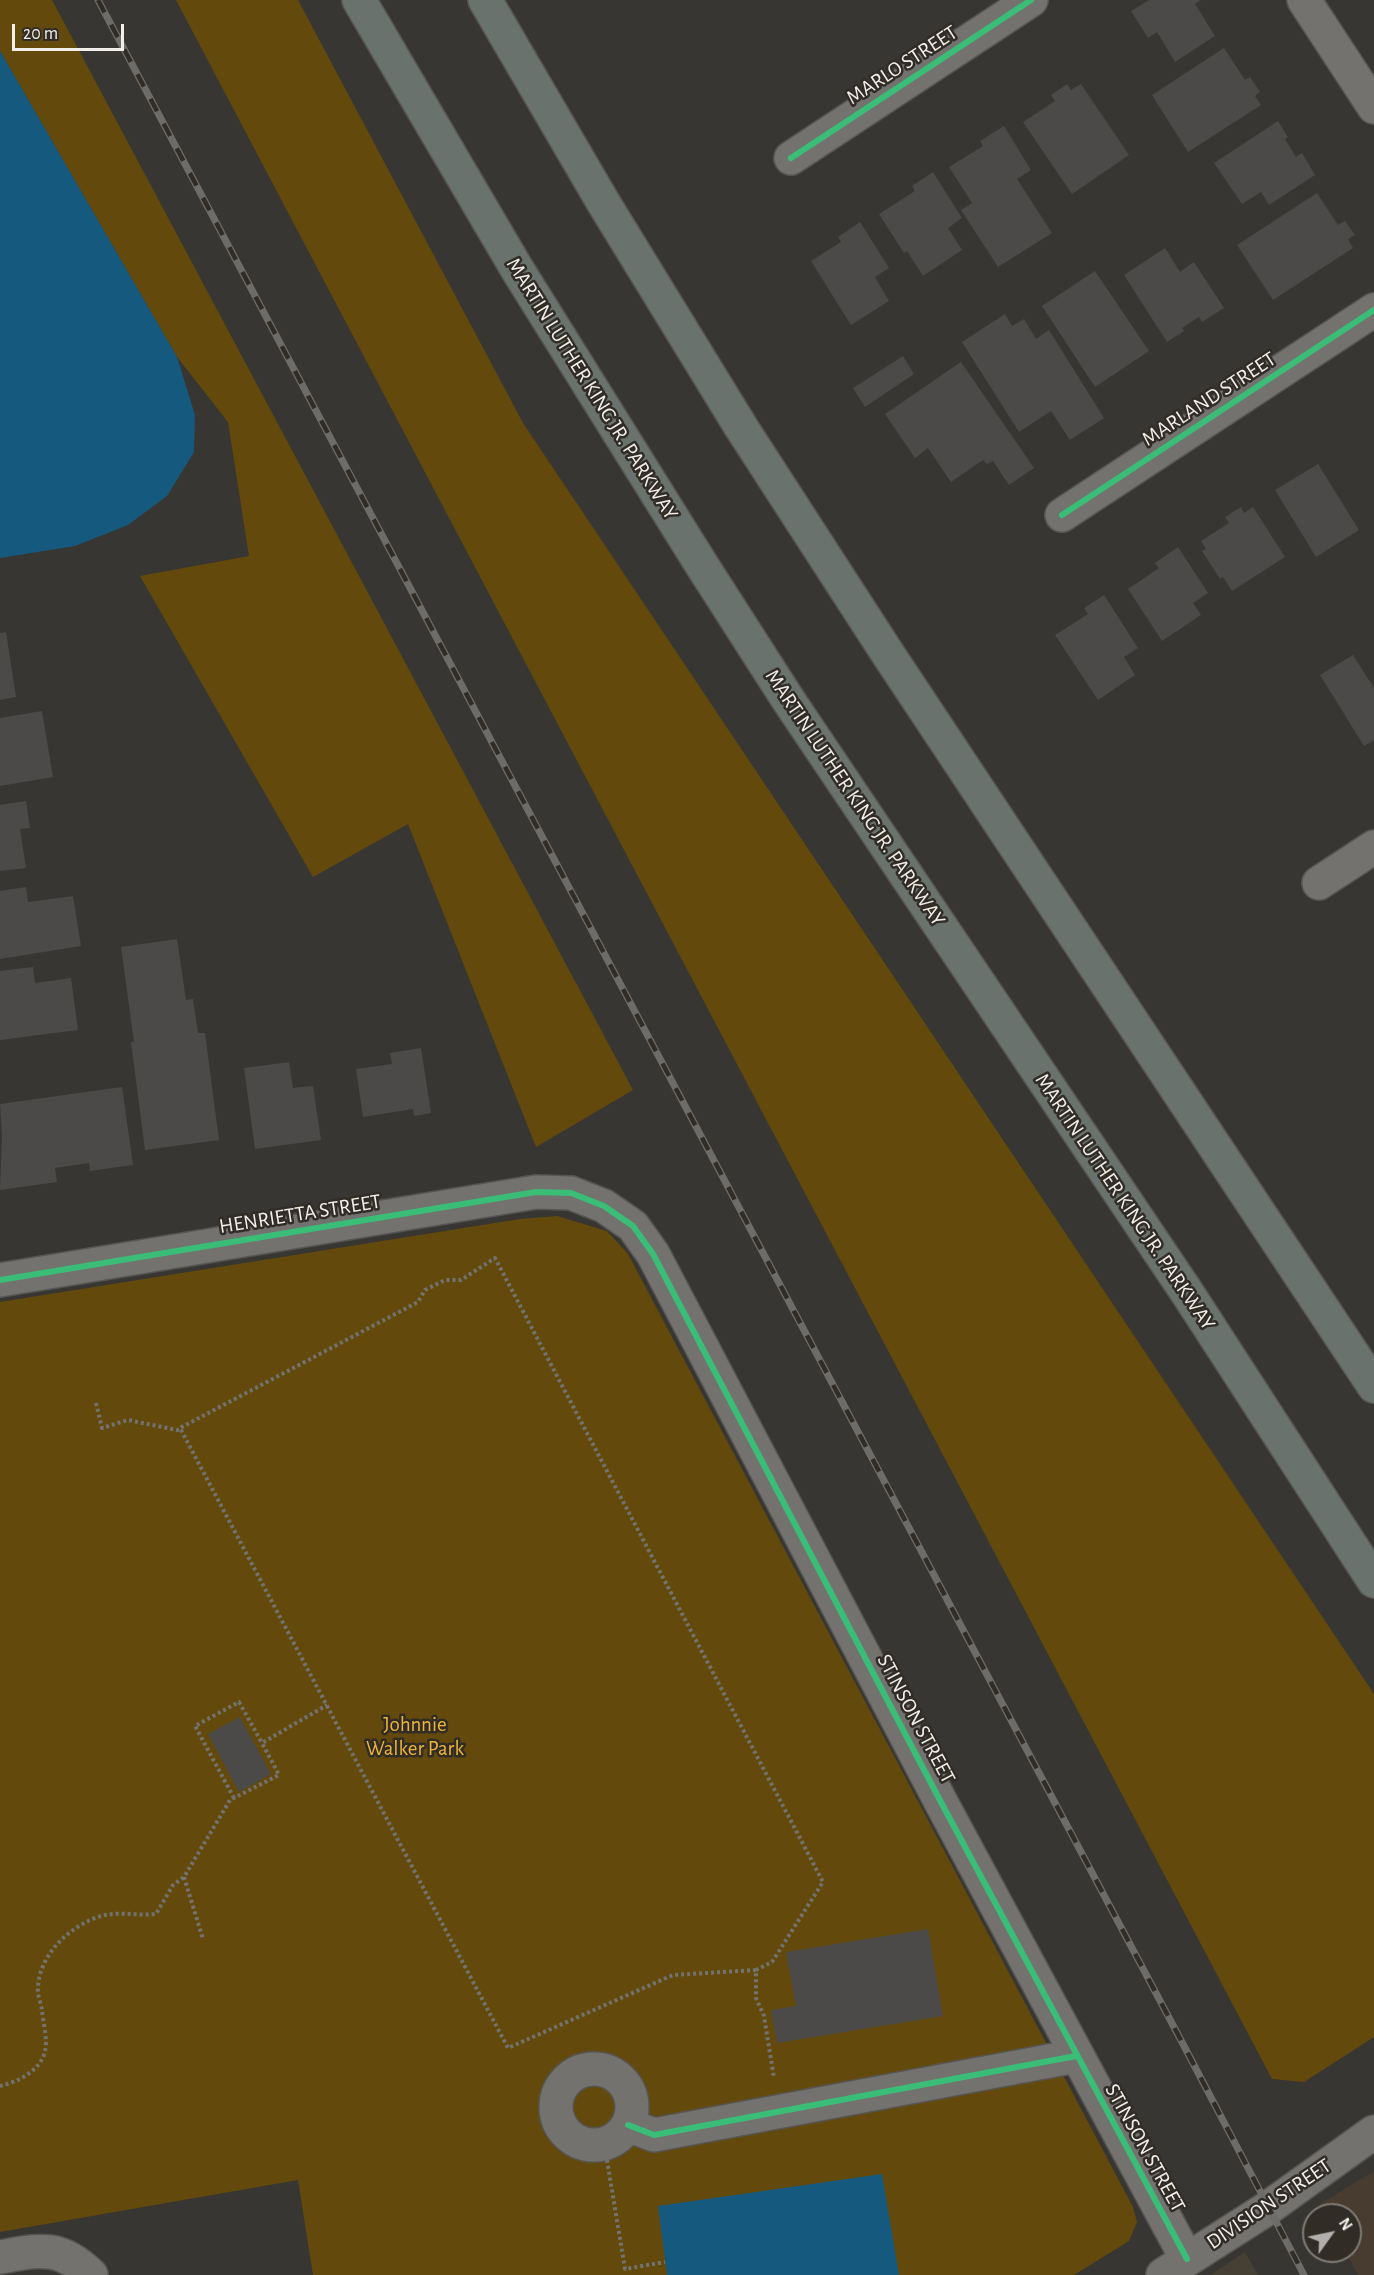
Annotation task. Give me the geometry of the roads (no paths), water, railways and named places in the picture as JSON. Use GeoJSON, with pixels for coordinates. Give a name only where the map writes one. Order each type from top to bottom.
{"type":"FeatureCollection","features":[{"type":"Feature","properties":{"kind":"highway","name":"MARTIN LUTHER KING JR. PARKWAY"},"geometry":{"type":"LineString","coordinates":[[359,0],[523,279],[795,711],[1188,1294],[1374,1581]]}},
{"type":"Feature","properties":{"kind":"highway"},"geometry":{"type":"LineString","coordinates":[[485,0],[603,202],[741,427],[886,651],[1374,1386]]}},
{"type":"Feature","properties":{"kind":"street","name":"MARLO STREET"},"geometry":{"type":"LineString","coordinates":[[791,158],[1031,0]]}},
{"type":"Feature","properties":{"kind":"street"},"geometry":{"type":"LineString","coordinates":[[1304,0],[1374,107]]}},
{"type":"Feature","properties":{"kind":"street","name":"MARLAND STREET"},"geometry":{"type":"LineString","coordinates":[[1062,515],[1374,310]]}},
{"type":"Feature","properties":{"kind":"street"},"geometry":{"type":"LineString","coordinates":[[1319,883],[1374,847]]}},
{"type":"Feature","properties":{"kind":"street","name":"HENRIETTA STREET"},"geometry":{"type":"LineString","coordinates":[[0,1280],[536,1192],[571,1193],[604,1206]]}},
{"type":"Feature","properties":{"kind":"street","name":"STINSON STREET"},"geometry":{"type":"LineString","coordinates":[[604,1206],[633,1226],[653,1254],[1076,2056],[1175,2267]]}},
{"type":"Feature","properties":{"kind":"street"},"geometry":{"type":"LineString","coordinates":[[616,2135],[654,2134],[1076,2056]]}},
{"type":"Feature","properties":{"kind":"street","name":"DIVISION STREET"},"geometry":{"type":"LineString","coordinates":[[1175,2267],[1268,2208],[1374,2133]]}},
{"type":"Feature","properties":{"kind":"street"},"geometry":{"type":"LineString","coordinates":[[0,2256],[40,2250],[61,2254],[84,2269]]}},
{"type":"Feature","properties":{"kind":"water"},"geometry":{"type":"Polygon","coordinates":[[[0,51],[177,357],[195,415],[194,452],[167,496],[128,525],[75,546],[0,558],[0,51]]]}},
{"type":"Feature","properties":{"kind":"water"},"geometry":{"type":"Polygon","coordinates":[[[882,2174],[899,2275],[667,2275],[658,2206],[882,2174]]]}},
{"type":"Feature","properties":{"kind":"railway"},"geometry":{"type":"LineString","coordinates":[[98,0],[1304,2275]]}},
{"type":"Feature","properties":{"kind":"park label","name":"Johnnie Walker Park"},"geometry":{"type":"Point","coordinates":[415,1737]}}]}
